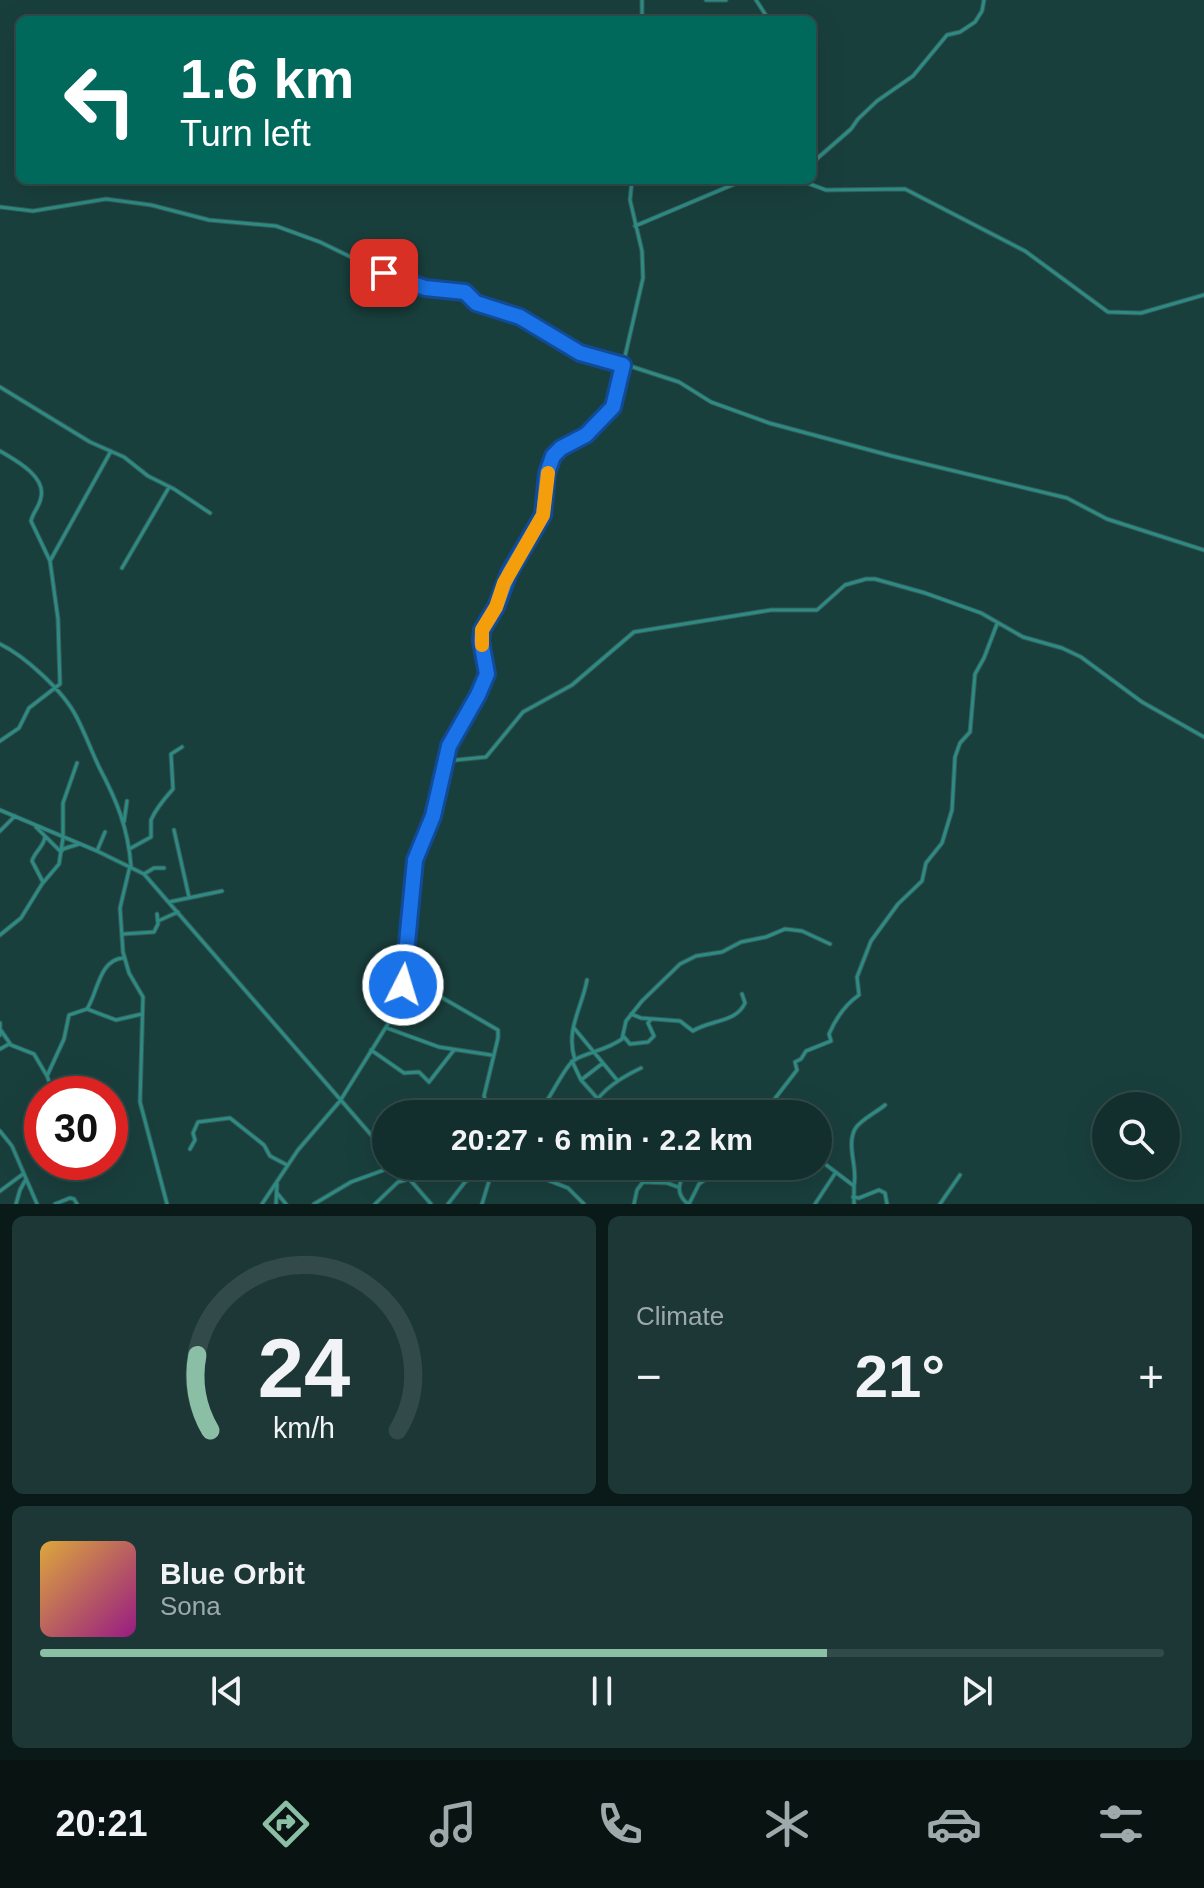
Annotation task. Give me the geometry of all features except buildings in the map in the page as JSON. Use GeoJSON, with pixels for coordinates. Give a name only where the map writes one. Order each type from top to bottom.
{"type":"FeatureCollection","features":[{"type":"Feature","properties":{"kind":"street"},"geometry":{"type":"LineString","coordinates":[[706,0],[726,0]]}},
{"type":"Feature","properties":{"kind":"street"},"geometry":{"type":"LineString","coordinates":[[816,160],[877,101],[913,76],[947,35],[960,32],[975,22],[984,0]]}},
{"type":"Feature","properties":{"kind":"street"},"geometry":{"type":"LineString","coordinates":[[262,1204],[287,1165],[340,1101],[401,1003],[415,860],[433,816],[444,762],[455,731],[471,708],[486,676],[482,630],[496,607],[509,573],[543,515],[547,473],[553,456],[561,448],[586,435],[613,407],[643,278],[643,258],[630,200],[632,184]]}},
{"type":"Feature","properties":{"kind":"street"},"geometry":{"type":"LineString","coordinates":[[810,184],[826,190],[905,189],[1025,251],[1108,312],[1141,313],[1204,295]]}},
{"type":"Feature","properties":{"kind":"street"},"geometry":{"type":"LineString","coordinates":[[635,226],[733,185]]}},
{"type":"Feature","properties":{"kind":"street"},"geometry":{"type":"LineString","coordinates":[[0,207],[33,211],[106,199],[152,205],[209,220],[276,226],[320,242],[394,278],[435,290],[465,292],[476,303],[520,317],[580,353],[679,382],[711,402],[769,423],[877,453],[1067,498],[1107,519],[1204,550]]}},
{"type":"Feature","properties":{"kind":"street"},"geometry":{"type":"LineString","coordinates":[[0,387],[210,513]]}},
{"type":"Feature","properties":{"kind":"street"},"geometry":{"type":"LineString","coordinates":[[0,451],[28,470],[41,487],[41,499],[31,521],[50,561],[58,613],[61,664],[60,684],[29,708],[22,725],[0,741]]}},
{"type":"Feature","properties":{"kind":"street"},"geometry":{"type":"LineString","coordinates":[[50,561],[111,451]]}},
{"type":"Feature","properties":{"kind":"street"},"geometry":{"type":"LineString","coordinates":[[122,568],[168,487]]}},
{"type":"Feature","properties":{"kind":"street"},"geometry":{"type":"LineString","coordinates":[[444,762],[486,757],[523,712],[572,685],[620,642],[642,629],[671,628],[771,610],[817,610],[845,585],[872,578],[956,603],[1023,637],[1081,657],[1142,702],[1204,737]]}},
{"type":"Feature","properties":{"kind":"street"},"geometry":{"type":"LineString","coordinates":[[774,1100],[795,1072],[795,1062],[806,1051],[831,1041],[830,1031],[847,1002],[859,995],[860,968],[874,935],[898,904],[923,880],[926,863],[942,843],[952,810],[958,748],[970,732],[970,704],[976,669],[982,664],[997,623]]}},
{"type":"Feature","properties":{"kind":"street"},"geometry":{"type":"LineString","coordinates":[[0,644],[23,658],[72,710],[87,736],[124,822],[131,848],[130,867],[120,904],[124,958],[142,994],[141,1110],[167,1204]]}},
{"type":"Feature","properties":{"kind":"street"},"geometry":{"type":"LineString","coordinates":[[131,848],[151,837],[153,815],[173,789],[171,754],[182,747]]}},
{"type":"Feature","properties":{"kind":"street"},"geometry":{"type":"LineString","coordinates":[[0,935],[21,918],[59,864],[64,793],[77,763]]}},
{"type":"Feature","properties":{"kind":"street"},"geometry":{"type":"LineString","coordinates":[[124,822],[127,801]]}},
{"type":"Feature","properties":{"kind":"street"},"geometry":{"type":"LineString","coordinates":[[0,810],[144,874],[372,1136]]}},
{"type":"Feature","properties":{"kind":"street"},"geometry":{"type":"LineString","coordinates":[[0,831],[15,816]]}},
{"type":"Feature","properties":{"kind":"street"},"geometry":{"type":"LineString","coordinates":[[34,824],[61,852]]}},
{"type":"Feature","properties":{"kind":"street"},"geometry":{"type":"LineString","coordinates":[[174,830],[189,897]]}},
{"type":"Feature","properties":{"kind":"street"},"geometry":{"type":"LineString","coordinates":[[97,851],[105,832]]}},
{"type":"Feature","properties":{"kind":"street"},"geometry":{"type":"LineString","coordinates":[[43,883],[32,861],[45,837]]}},
{"type":"Feature","properties":{"kind":"street"},"geometry":{"type":"LineString","coordinates":[[61,852],[80,844]]}},
{"type":"Feature","properties":{"kind":"street"},"geometry":{"type":"LineString","coordinates":[[144,874],[154,868],[164,868]]}},
{"type":"Feature","properties":{"kind":"street"},"geometry":{"type":"LineString","coordinates":[[169,902],[222,891]]}},
{"type":"Feature","properties":{"kind":"street"},"geometry":{"type":"LineString","coordinates":[[158,921],[178,912]]}},
{"type":"Feature","properties":{"kind":"street"},"geometry":{"type":"LineString","coordinates":[[123,934],[153,932],[158,921],[157,914]]}},
{"type":"Feature","properties":{"kind":"street"},"geometry":{"type":"LineString","coordinates":[[651,1019],[648,1023],[654,1036],[648,1042],[630,1044],[624,1037],[624,1024],[631,1014],[663,979],[698,955],[722,952],[741,942],[785,929],[802,931],[830,944]]}},
{"type":"Feature","properties":{"kind":"street"},"geometry":{"type":"LineString","coordinates":[[87,1009],[106,967],[118,957],[124,958]]}},
{"type":"Feature","properties":{"kind":"street"},"geometry":{"type":"LineString","coordinates":[[587,980],[573,1027],[571,1048],[581,1080],[598,1099],[617,1080],[641,1068]]}},
{"type":"Feature","properties":{"kind":"street"},"geometry":{"type":"LineString","coordinates":[[401,1003],[429,992],[440,995],[498,1030],[485,1100]]}},
{"type":"Feature","properties":{"kind":"street"},"geometry":{"type":"LineString","coordinates":[[631,1014],[680,1021],[693,1031],[701,1025],[738,1013],[745,1003],[742,994]]}},
{"type":"Feature","properties":{"kind":"street"},"geometry":{"type":"LineString","coordinates":[[47,1076],[64,1039],[69,1015],[87,1009],[116,1020],[142,1014]]}},
{"type":"Feature","properties":{"kind":"street"},"geometry":{"type":"LineString","coordinates":[[0,1027],[9,1044],[31,1051],[47,1076]]}},
{"type":"Feature","properties":{"kind":"street"},"geometry":{"type":"LineString","coordinates":[[573,1027],[617,1080]]}},
{"type":"Feature","properties":{"kind":"street"},"geometry":{"type":"LineString","coordinates":[[387,1028],[425,1043],[493,1055]]}},
{"type":"Feature","properties":{"kind":"street"},"geometry":{"type":"LineString","coordinates":[[549,1100],[574,1061],[624,1037]]}},
{"type":"Feature","properties":{"kind":"street"},"geometry":{"type":"LineString","coordinates":[[0,1049],[9,1044]]}},
{"type":"Feature","properties":{"kind":"street"},"geometry":{"type":"LineString","coordinates":[[371,1050],[404,1073],[419,1072],[429,1082],[454,1050]]}},
{"type":"Feature","properties":{"kind":"street"},"geometry":{"type":"LineString","coordinates":[[581,1080],[603,1063]]}},
{"type":"Feature","properties":{"kind":"street"},"geometry":{"type":"LineString","coordinates":[[885,1105],[854,1131],[851,1151],[856,1164],[855,1201],[879,1190],[885,1193],[887,1204]]}},
{"type":"Feature","properties":{"kind":"street"},"geometry":{"type":"LineString","coordinates":[[190,1149],[198,1122],[228,1118],[261,1142],[270,1156],[287,1165]]}},
{"type":"Feature","properties":{"kind":"street"},"geometry":{"type":"LineString","coordinates":[[0,1131],[12,1146],[23,1174],[0,1191]]}},
{"type":"Feature","properties":{"kind":"street"},"geometry":{"type":"LineString","coordinates":[[832,1169],[854,1186]]}},
{"type":"Feature","properties":{"kind":"street"},"geometry":{"type":"LineString","coordinates":[[815,1204],[836,1172]]}},
{"type":"Feature","properties":{"kind":"street"},"geometry":{"type":"LineString","coordinates":[[314,1204],[351,1182],[372,1175]]}},
{"type":"Feature","properties":{"kind":"street"},"geometry":{"type":"LineString","coordinates":[[940,1204],[960,1175]]}},
{"type":"Feature","properties":{"kind":"street"},"geometry":{"type":"LineString","coordinates":[[16,1204],[26,1180]]}},
{"type":"Feature","properties":{"kind":"street"},"geometry":{"type":"LineString","coordinates":[[26,1180],[37,1204]]}},
{"type":"Feature","properties":{"kind":"street"},"geometry":{"type":"LineString","coordinates":[[375,1204],[398,1182],[405,1180]]}},
{"type":"Feature","properties":{"kind":"street"},"geometry":{"type":"LineString","coordinates":[[410,1180],[431,1204]]}},
{"type":"Feature","properties":{"kind":"street"},"geometry":{"type":"LineString","coordinates":[[448,1204],[468,1180]]}},
{"type":"Feature","properties":{"kind":"street"},"geometry":{"type":"LineString","coordinates":[[482,1204],[489,1180]]}},
{"type":"Feature","properties":{"kind":"street"},"geometry":{"type":"LineString","coordinates":[[549,1180],[568,1188],[584,1204]]}},
{"type":"Feature","properties":{"kind":"street"},"geometry":{"type":"LineString","coordinates":[[681,1180],[678,1187],[688,1204],[705,1180]]}},
{"type":"Feature","properties":{"kind":"street"},"geometry":{"type":"LineString","coordinates":[[634,1204],[637,1190],[643,1182],[667,1183],[678,1187]]}},
{"type":"Feature","properties":{"kind":"street"},"geometry":{"type":"LineString","coordinates":[[276,1204],[277,1184]]}},
{"type":"Feature","properties":{"kind":"street"},"geometry":{"type":"LineString","coordinates":[[277,1193],[286,1204]]}},
{"type":"Feature","properties":{"kind":"street"},"geometry":{"type":"LineString","coordinates":[[55,1204],[73,1198],[77,1204]]}},
{"type":"Feature","properties":{"kind":"slow traffic"},"geometry":{"type":"LineString","coordinates":[[482,645],[482,630],[494,613],[504,583],[543,515],[548,473]]}},
{"type":"Feature","properties":{"kind":"route"},"geometry":{"type":"LineString","coordinates":[[384,273],[425,288],[465,292],[476,303],[520,317],[580,353],[623,365],[613,407],[586,435],[561,448],[553,456],[547,473],[543,515],[509,573],[494,613],[482,630],[487,674],[449,746],[433,816],[415,860],[403,985]]}}]}
